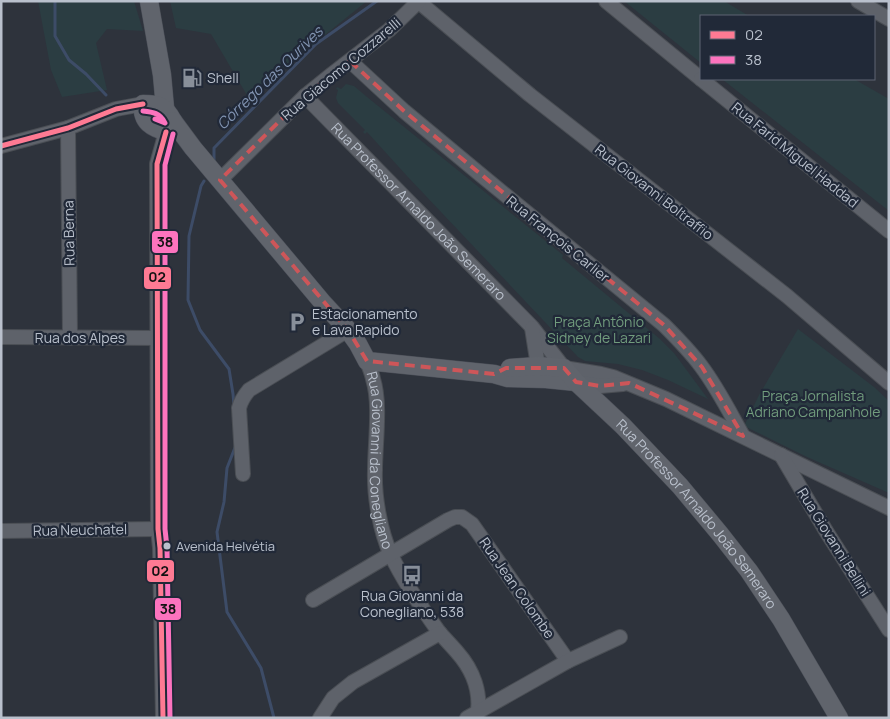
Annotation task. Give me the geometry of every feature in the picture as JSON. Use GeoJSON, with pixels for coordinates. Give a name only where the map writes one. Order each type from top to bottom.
{"type":"FeatureCollection","features":[{"type":"Feature","properties":{"kind":"main road"},"geometry":{"type":"LineString","coordinates":[[149,1],[162,75],[157,91],[158,118]]}},
{"type":"Feature","properties":{"kind":"main road","name":"Rua Giovanni da Conegliano"},"geometry":{"type":"LineString","coordinates":[[158,118],[193,148],[348,330],[367,361]]}},
{"type":"Feature","properties":{"kind":"main road"},"geometry":{"type":"LineString","coordinates":[[367,361],[494,374],[508,378],[564,368]]}},
{"type":"Feature","properties":{"kind":"main road","name":"Rua Professor Arnaldo João Semeraro"},"geometry":{"type":"LineString","coordinates":[[564,368],[680,486],[720,534],[749,571],[782,619],[839,718]]}},
{"type":"Feature","properties":{"kind":"main road"},"geometry":{"type":"LineString","coordinates":[[542,373],[576,382]]}},
{"type":"Feature","properties":{"kind":"street","name":"Rua Giacomo Cozzarelli"},"geometry":{"type":"LineString","coordinates":[[220,180],[305,96],[390,30],[419,1]]}},
{"type":"Feature","properties":{"kind":"street","name":"Rua Giovanni Boltraffio"},"geometry":{"type":"LineString","coordinates":[[419,1],[530,94],[787,296],[889,383]]}},
{"type":"Feature","properties":{"kind":"street","name":"Rua Farid Miguel Haddad"},"geometry":{"type":"LineString","coordinates":[[606,1],[700,78]]}},
{"type":"Feature","properties":{"kind":"street"},"geometry":{"type":"LineString","coordinates":[[858,1],[889,19]]}},
{"type":"Feature","properties":{"kind":"street","name":"Rua François Carlier"},"geometry":{"type":"LineString","coordinates":[[350,61],[404,111],[480,175],[664,325],[702,367],[743,436]]}},
{"type":"Feature","properties":{"kind":"street","name":"Rua Farid Miguel Haddad"},"geometry":{"type":"LineString","coordinates":[[702,80],[889,231]]}},
{"type":"Feature","properties":{"kind":"street","name":"Rua Professor Arnaldo João Semeraro"},"geometry":{"type":"LineString","coordinates":[[305,96],[532,327],[564,368]]}},
{"type":"Feature","properties":{"kind":"street"},"geometry":{"type":"LineString","coordinates":[[1,146],[68,128],[116,109],[158,118],[158,529],[163,718]]}},
{"type":"Feature","properties":{"kind":"street","name":"Rua Berna"},"geometry":{"type":"LineString","coordinates":[[68,128],[70,338]]}},
{"type":"Feature","properties":{"kind":"street"},"geometry":{"type":"LineString","coordinates":[[532,327],[542,373]]}},
{"type":"Feature","properties":{"kind":"street"},"geometry":{"type":"LineString","coordinates":[[243,474],[239,408],[245,394],[348,330]]}},
{"type":"Feature","properties":{"kind":"street","name":"Rua dos Alpes"},"geometry":{"type":"LineString","coordinates":[[1,337],[158,338]]}},
{"type":"Feature","properties":{"kind":"street","name":"Rua Giovanni da Conegliano"},"geometry":{"type":"LineString","coordinates":[[367,361],[374,380],[377,408],[374,472],[381,529],[390,554],[408,588],[440,633],[471,671],[478,689],[474,716]]}},
{"type":"Feature","properties":{"kind":"street"},"geometry":{"type":"LineString","coordinates":[[564,368],[600,374],[666,398],[889,508]]}},
{"type":"Feature","properties":{"kind":"street"},"geometry":{"type":"LineString","coordinates":[[576,382],[600,386],[629,383]]}},
{"type":"Feature","properties":{"kind":"street","name":"Rua Giovanni Bellini"},"geometry":{"type":"LineString","coordinates":[[781,454],[889,630]]}},
{"type":"Feature","properties":{"kind":"street","name":"Rua Jean Colombe"},"geometry":{"type":"LineString","coordinates":[[390,554],[448,520],[462,517],[472,524],[568,661]]}},
{"type":"Feature","properties":{"kind":"street","name":"Rua Neuchatel"},"geometry":{"type":"LineString","coordinates":[[1,531],[158,529]]}},
{"type":"Feature","properties":{"kind":"street"},"geometry":{"type":"LineString","coordinates":[[313,600],[390,554]]}},
{"type":"Feature","properties":{"kind":"street"},"geometry":{"type":"LineString","coordinates":[[320,718],[333,698],[353,682],[440,633]]}},
{"type":"Feature","properties":{"kind":"street"},"geometry":{"type":"LineString","coordinates":[[474,716],[568,661],[620,636]]}},
{"type":"Feature","properties":{"kind":"highlighted area"},"geometry":{"type":"Polygon","coordinates":[[[350,61],[404,111],[664,325],[702,367],[743,436],[629,383],[600,386],[576,382],[564,368],[506,368],[494,374],[367,361],[348,330],[220,180],[305,96],[350,61]]]}},
{"type":"Feature","properties":{"kind":"green space"},"geometry":{"type":"Polygon","coordinates":[[[38,1],[134,1],[143,31],[107,29],[96,43],[107,90],[62,97],[51,70],[38,1]]]}},
{"type":"Feature","properties":{"kind":"green space"},"geometry":{"type":"Polygon","coordinates":[[[170,1],[367,1],[248,97],[211,34],[176,28],[170,1]]]}},
{"type":"Feature","properties":{"kind":"green space"},"geometry":{"type":"Polygon","coordinates":[[[624,1],[724,1],[747,15],[700,15],[700,62],[624,1]]]}},
{"type":"Feature","properties":{"kind":"green space"},"geometry":{"type":"Polygon","coordinates":[[[723,80],[856,80],[889,99],[889,211],[723,80]]]}},
{"type":"Feature","properties":{"kind":"green space","name":"Praça Antônio Sidney de Lazari"},"geometry":{"type":"Polygon","coordinates":[[[346,84],[354,86],[563,255],[562,258],[660,339],[674,353],[708,399],[642,370],[618,364],[585,361],[578,357],[367,132],[365,134],[363,132],[365,130],[338,103],[336,98],[338,90],[336,89],[337,87],[341,89],[346,84]]]}},
{"type":"Feature","properties":{"kind":"green space","name":"Praça Jornalista Adriano Campanhole"},"geometry":{"type":"Polygon","coordinates":[[[798,329],[874,387],[889,401],[889,493],[807,457],[744,426],[759,395],[798,329]]]}},
{"type":"Feature","properties":{"kind":"waterway"},"geometry":{"type":"LineString","coordinates":[[55,1],[55,36],[69,60],[86,74],[106,95]]}},
{"type":"Feature","properties":{"kind":"waterway","name":"Córrego das Ourives"},"geometry":{"type":"LineString","coordinates":[[214,160],[214,148],[316,44],[377,1]]}},
{"type":"Feature","properties":{"kind":"waterway","name":"Córrego das Ourives"},"geometry":{"type":"LineString","coordinates":[[204,181],[201,186],[189,236],[188,300],[200,330],[229,369],[234,406]]}},
{"type":"Feature","properties":{"kind":"waterway","name":"Córrego das Ourives"},"geometry":{"type":"LineString","coordinates":[[236,445],[227,468],[224,502],[217,532],[227,612],[261,668],[274,718]]}},
{"type":"Feature","properties":{"kind":"transit line","name":"02"},"geometry":{"type":"LineString","coordinates":[[1,146],[68,128],[116,109],[143,104]]}},
{"type":"Feature","properties":{"kind":"transit line","name":"38"},"geometry":{"type":"LineString","coordinates":[[143,111],[156,114],[165,123],[155,119]]}},
{"type":"Feature","properties":{"kind":"transit line","name":"02"},"geometry":{"type":"LineString","coordinates":[[163,718],[158,529],[157,164],[166,132]]}},
{"type":"Feature","properties":{"kind":"transit line","name":"38"},"geometry":{"type":"LineString","coordinates":[[170,718],[165,529],[165,165],[173,134]]}},
{"type":"Feature","properties":{"kind":"place","name":"Shell"},"geometry":{"type":"Point","coordinates":[192,78]}},
{"type":"Feature","properties":{"kind":"place","name":"Estacionamento e Lava Rapido"},"geometry":{"type":"Point","coordinates":[297,322]}},
{"type":"Feature","properties":{"kind":"place","name":"Avenida Helvétia"},"geometry":{"type":"Point","coordinates":[167,546]}},
{"type":"Feature","properties":{"kind":"place","name":"Rua Giovanni da Conegliano, 538"},"geometry":{"type":"Point","coordinates":[412,575]}}]}
